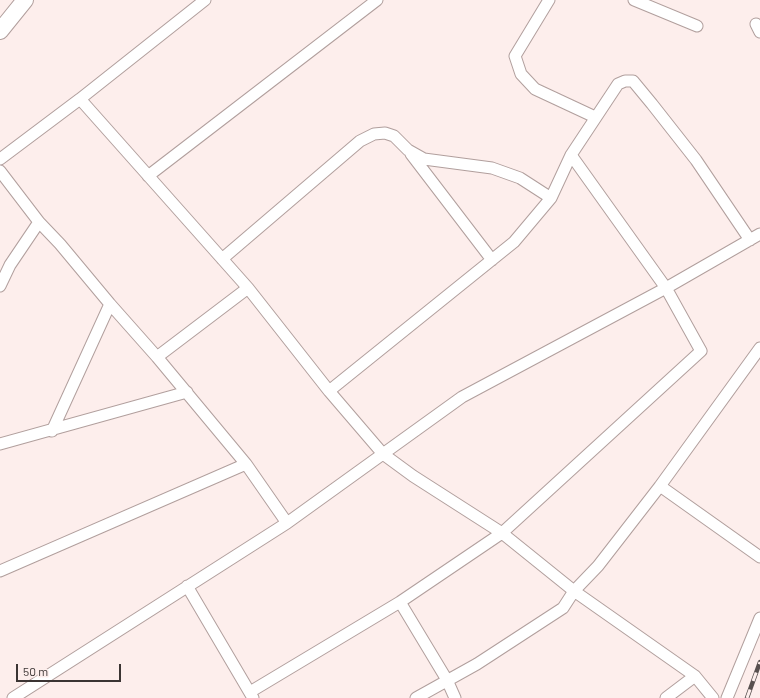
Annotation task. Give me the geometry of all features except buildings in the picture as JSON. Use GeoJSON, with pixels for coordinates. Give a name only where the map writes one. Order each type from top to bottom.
{"type":"FeatureCollection","features":[{"type":"Feature","properties":{"kind":"main road"},"geometry":{"type":"LineString","coordinates":[[0,31],[25,0]]}},
{"type":"Feature","properties":{"kind":"street"},"geometry":{"type":"LineString","coordinates":[[0,159],[80,99],[205,0]]}},
{"type":"Feature","properties":{"kind":"street"},"geometry":{"type":"LineString","coordinates":[[148,176],[377,0]]}},
{"type":"Feature","properties":{"kind":"street"},"geometry":{"type":"LineString","coordinates":[[549,0],[515,56],[521,74],[535,89],[595,117]]}},
{"type":"Feature","properties":{"kind":"street"},"geometry":{"type":"LineString","coordinates":[[634,0],[697,26]]}},
{"type":"Feature","properties":{"kind":"street"},"geometry":{"type":"LineString","coordinates":[[329,391],[514,242],[550,198],[570,155],[618,84],[625,81],[633,81],[696,160],[750,240]]}},
{"type":"Feature","properties":{"kind":"street"},"geometry":{"type":"LineString","coordinates":[[80,99],[248,288],[329,391],[383,454],[413,476],[502,533],[574,591],[695,676],[713,698]]}},
{"type":"Feature","properties":{"kind":"street"},"geometry":{"type":"LineString","coordinates":[[222,259],[360,141],[374,134],[385,133],[394,136],[408,150],[492,260]]}},
{"type":"Feature","properties":{"kind":"street"},"geometry":{"type":"LineString","coordinates":[[408,150],[424,159],[492,168],[520,178],[550,198]]}},
{"type":"Feature","properties":{"kind":"street"},"geometry":{"type":"LineString","coordinates":[[188,586],[252,695],[400,602],[502,533],[702,351],[666,288],[570,155]]}},
{"type":"Feature","properties":{"kind":"street"},"geometry":{"type":"LineString","coordinates":[[0,171],[39,222],[60,244],[187,392],[246,464],[287,522]]}},
{"type":"Feature","properties":{"kind":"street"},"geometry":{"type":"LineString","coordinates":[[0,286],[10,265],[39,222]]}},
{"type":"Feature","properties":{"kind":"street"},"geometry":{"type":"LineString","coordinates":[[13,698],[287,522],[462,397],[666,288],[760,234]]}},
{"type":"Feature","properties":{"kind":"street"},"geometry":{"type":"LineString","coordinates":[[157,357],[248,288]]}},
{"type":"Feature","properties":{"kind":"street"},"geometry":{"type":"LineString","coordinates":[[52,431],[110,304]]}},
{"type":"Feature","properties":{"kind":"street"},"geometry":{"type":"LineString","coordinates":[[416,698],[477,664],[563,608],[574,591],[598,566],[660,486],[760,348]]}},
{"type":"Feature","properties":{"kind":"street"},"geometry":{"type":"LineString","coordinates":[[0,444],[52,431],[187,392]]}},
{"type":"Feature","properties":{"kind":"street"},"geometry":{"type":"LineString","coordinates":[[0,571],[246,464]]}},
{"type":"Feature","properties":{"kind":"street"},"geometry":{"type":"LineString","coordinates":[[660,486],[760,557]]}},
{"type":"Feature","properties":{"kind":"street"},"geometry":{"type":"LineString","coordinates":[[400,602],[447,680],[455,698]]}},
{"type":"Feature","properties":{"kind":"street"},"geometry":{"type":"LineString","coordinates":[[727,698],[760,618]]}},
{"type":"Feature","properties":{"kind":"street"},"geometry":{"type":"LineString","coordinates":[[666,698],[695,676]]}},
{"type":"Feature","properties":{"kind":"railway"},"geometry":{"type":"LineString","coordinates":[[747,698],[760,662]]}}]}
